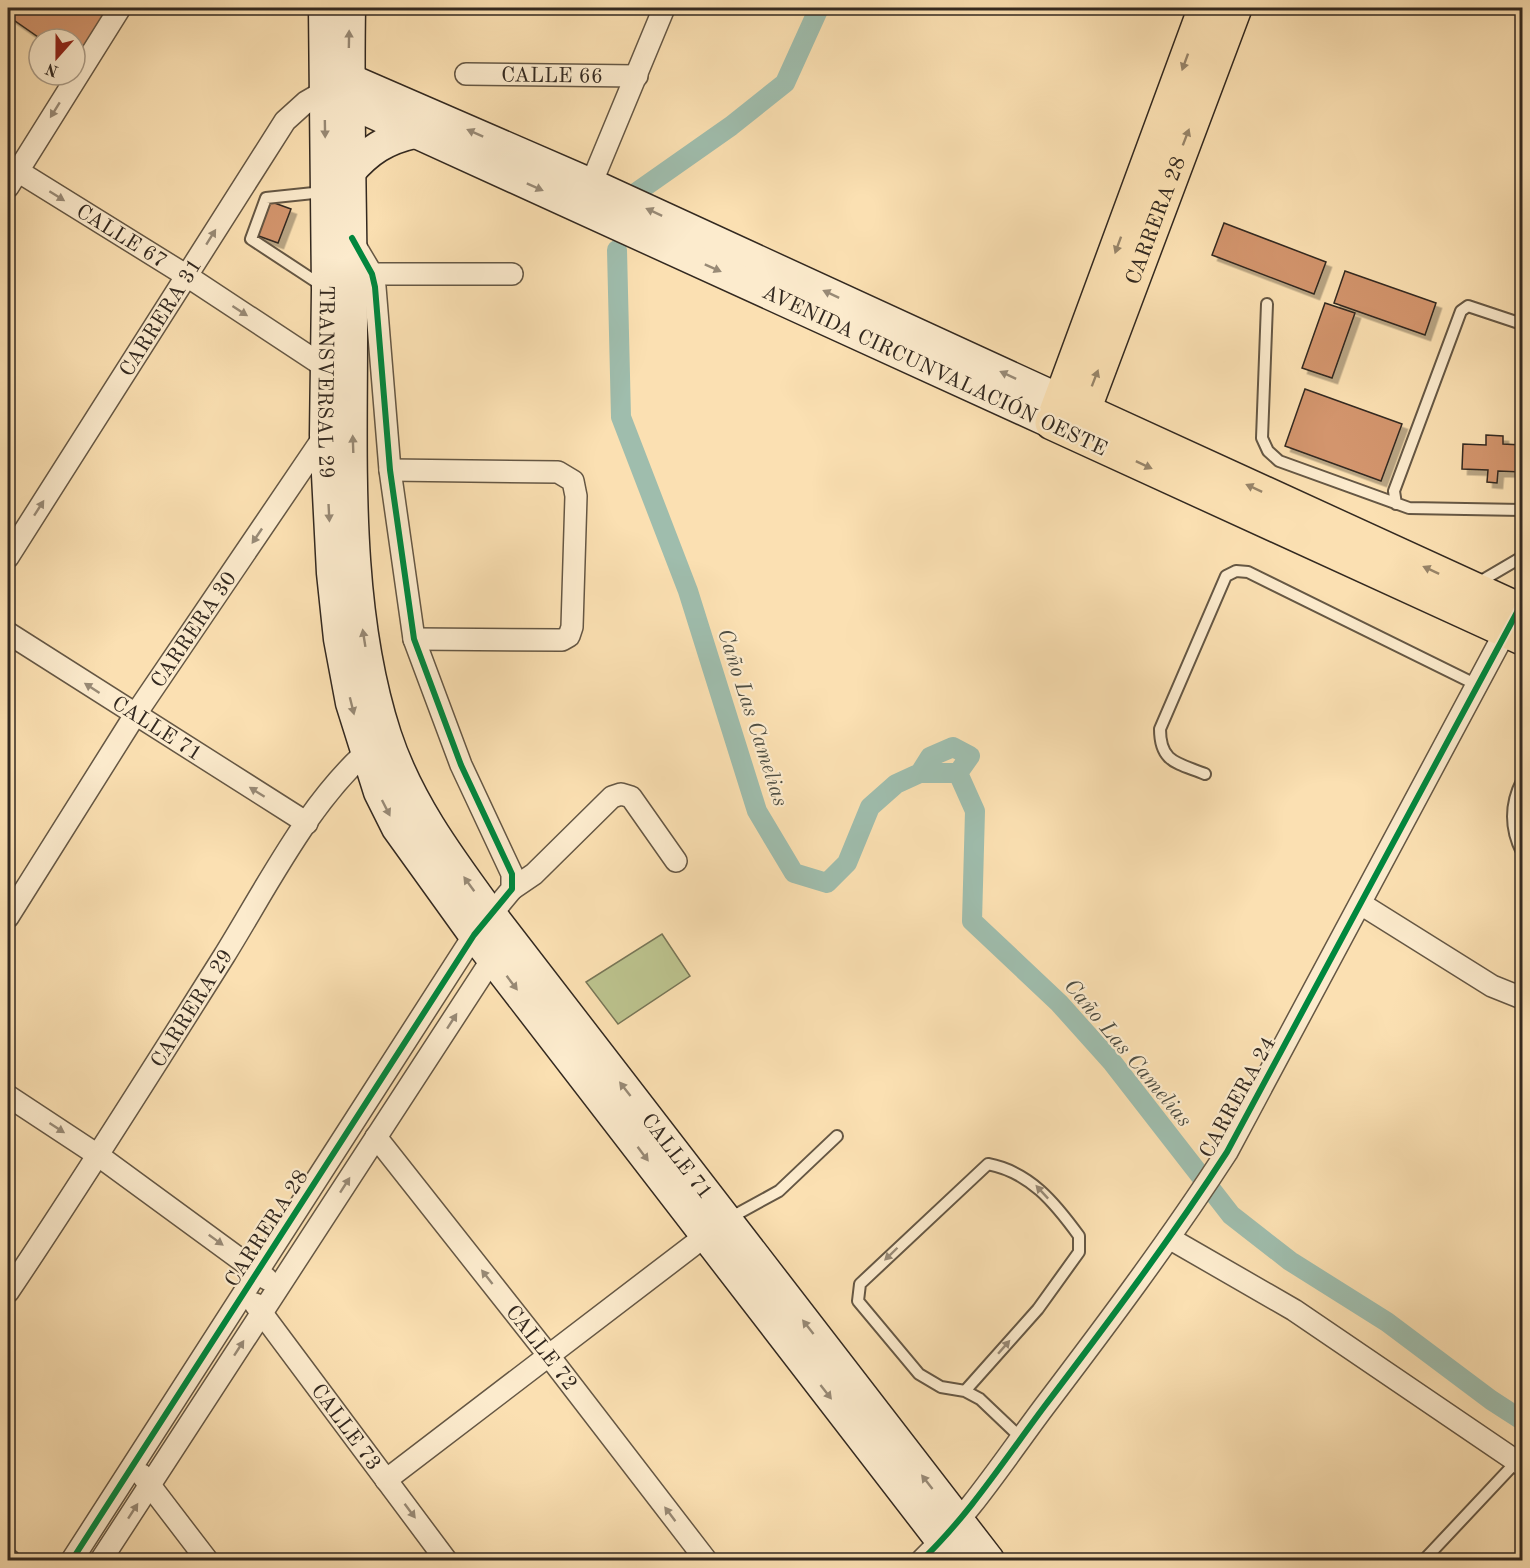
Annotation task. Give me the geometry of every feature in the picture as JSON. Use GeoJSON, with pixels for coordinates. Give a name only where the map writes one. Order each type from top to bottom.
{"type":"FeatureCollection","features":[{"type":"Feature","properties":{"kind":"main road","name":"TRANSVERSAL 29"},"geometry":{"type":"LineString","coordinates":[[324,8],[337,85],[341,188],[327,290],[325,367],[325,435],[332,573],[339,639],[375,745]]}},
{"type":"Feature","properties":{"kind":"main road","name":"TRANSVERSAL 29"},"geometry":{"type":"LineString","coordinates":[[337,85],[350,8]]}},
{"type":"Feature","properties":{"kind":"main road","name":"CARRERA 28"},"geometry":{"type":"LineString","coordinates":[[1068,416],[1205,8]]}},
{"type":"Feature","properties":{"kind":"main road","name":"CARRERA 28"},"geometry":{"type":"LineString","coordinates":[[1068,416],[1234,8]]}},
{"type":"Feature","properties":{"kind":"main road","name":"AVENIDA CIRCUNVALACIÓN OESTE"},"geometry":{"type":"LineString","coordinates":[[337,85],[414,133],[1470,588],[1518,619]]}},
{"type":"Feature","properties":{"kind":"main road","name":"AVENIDA CIRCUNVALACIÓN OESTE"},"geometry":{"type":"LineString","coordinates":[[337,85],[591,184],[1068,416],[1518,619]]}},
{"type":"Feature","properties":{"kind":"main road"},"geometry":{"type":"LineString","coordinates":[[341,188],[367,154],[385,141],[414,133]]}},
{"type":"Feature","properties":{"kind":"main road","name":"TRANSVERSAL 29"},"geometry":{"type":"LineString","coordinates":[[341,188],[352,238],[352,423],[357,573],[363,635],[375,697],[375,745]]}},
{"type":"Feature","properties":{"kind":"main road","name":"CALLE 71"},"geometry":{"type":"LineString","coordinates":[[375,745],[420,814],[491,935],[716,1228],[945,1546],[989,1560]]}},
{"type":"Feature","properties":{"kind":"street"},"geometry":{"type":"LineString","coordinates":[[11,174],[120,8]]}},
{"type":"Feature","properties":{"kind":"street"},"geometry":{"type":"LineString","coordinates":[[591,184],[664,8]]}},
{"type":"Feature","properties":{"kind":"street","name":"CALLE 66"},"geometry":{"type":"LineString","coordinates":[[466,74],[637,76]]}},
{"type":"Feature","properties":{"kind":"street","name":"CARRERA 31"},"geometry":{"type":"LineString","coordinates":[[8,557],[285,121],[306,102],[337,85]]}},
{"type":"Feature","properties":{"kind":"street","name":"CALLE 67"},"geometry":{"type":"LineString","coordinates":[[11,174],[187,276],[325,367]]}},
{"type":"Feature","properties":{"kind":"street"},"geometry":{"type":"LineString","coordinates":[[352,238],[372,274],[375,287],[390,470],[414,639],[461,765],[512,874],[512,889]]}},
{"type":"Feature","properties":{"kind":"street"},"geometry":{"type":"LineString","coordinates":[[372,274],[512,274]]}},
{"type":"Feature","properties":{"kind":"street","name":"CARRERA 30"},"geometry":{"type":"LineString","coordinates":[[8,917],[135,716],[325,435]]}},
{"type":"Feature","properties":{"kind":"street"},"geometry":{"type":"LineString","coordinates":[[390,470],[558,472],[573,481],[576,496],[573,627],[569,636],[562,640],[533,641],[414,639]]}},
{"type":"Feature","properties":{"kind":"street","name":"CARRERA 24"},"geometry":{"type":"LineString","coordinates":[[945,1546],[1191,1208],[1227,1152],[1477,685],[1518,619]]}},
{"type":"Feature","properties":{"kind":"street","name":"CALLE 71"},"geometry":{"type":"LineString","coordinates":[[8,633],[135,716],[307,823]]}},
{"type":"Feature","properties":{"kind":"street","name":"CARRERA 29"},"geometry":{"type":"LineString","coordinates":[[8,1292],[99,1155],[307,823],[340,778],[375,745]]}},
{"type":"Feature","properties":{"kind":"street"},"geometry":{"type":"LineString","coordinates":[[491,935],[504,901],[512,889],[534,874],[612,797],[621,794],[631,797],[676,861]]}},
{"type":"Feature","properties":{"kind":"street"},"geometry":{"type":"LineString","coordinates":[[1361,904],[1492,986],[1522,998]]}},
{"type":"Feature","properties":{"kind":"street","name":"CARRERA 28"},"geometry":{"type":"LineString","coordinates":[[101,1560],[376,1137],[491,935]]}},
{"type":"Feature","properties":{"kind":"street","name":"CARRERA 28"},"geometry":{"type":"LineString","coordinates":[[72,1560],[258,1271],[491,935]]}},
{"type":"Feature","properties":{"kind":"street"},"geometry":{"type":"LineString","coordinates":[[8,1096],[99,1155],[278,1288]]}},
{"type":"Feature","properties":{"kind":"street","name":"CALLE 72"},"geometry":{"type":"LineString","coordinates":[[376,1137],[706,1560]]}},
{"type":"Feature","properties":{"kind":"street"},"geometry":{"type":"LineString","coordinates":[[386,1480],[716,1228]]}},
{"type":"Feature","properties":{"kind":"street"},"geometry":{"type":"LineString","coordinates":[[1169,1238],[1294,1310],[1520,1463]]}},
{"type":"Feature","properties":{"kind":"street","name":"CALLE 73"},"geometry":{"type":"LineString","coordinates":[[244,1293],[262,1312],[447,1560]]}},
{"type":"Feature","properties":{"kind":"street"},"geometry":{"type":"LineString","coordinates":[[134,1465],[207,1560]]}},
{"type":"Feature","properties":{"kind":"lane"},"geometry":{"type":"LineString","coordinates":[[327,290],[251,239],[266,198],[341,188]]}},
{"type":"Feature","properties":{"kind":"lane"},"geometry":{"type":"LineString","coordinates":[[1267,304],[1262,438],[1268,451],[1279,460],[1409,508],[1522,510]]}},
{"type":"Feature","properties":{"kind":"lane"},"geometry":{"type":"LineString","coordinates":[[1396,504],[1394,491],[1455,320],[1461,311],[1468,306],[1522,324]]}},
{"type":"Feature","properties":{"kind":"lane"},"geometry":{"type":"LineString","coordinates":[[1470,588],[1522,557]]}},
{"type":"Feature","properties":{"kind":"lane"},"geometry":{"type":"LineString","coordinates":[[1205,774],[1170,760],[1160,746],[1160,729],[1226,576],[1236,571],[1248,572],[1477,685]]}},
{"type":"Feature","properties":{"kind":"lane"},"geometry":{"type":"LineString","coordinates":[[1522,781],[1512,812],[1516,840],[1522,852]]}},
{"type":"Feature","properties":{"kind":"lane"},"geometry":{"type":"LineString","coordinates":[[716,1228],[779,1191],[837,1136]]}},
{"type":"Feature","properties":{"kind":"lane"},"geometry":{"type":"LineString","coordinates":[[966,1391],[1038,1309],[1078,1252],[1079,1236],[1031,1180],[1004,1167],[988,1164],[860,1284],[858,1293],[863,1310],[919,1374],[941,1387],[966,1391],[980,1399],[1022,1438]]}},
{"type":"Feature","properties":{"kind":"lane"},"geometry":{"type":"LineString","coordinates":[[1424,1560],[1520,1463]]}},
{"type":"Feature","properties":{"kind":"green space"},"geometry":{"type":"Polygon","coordinates":[[[662,934],[690,976],[618,1024],[586,982],[662,934]]]}},
{"type":"Feature","properties":{"kind":"building"},"geometry":{"type":"Polygon","coordinates":[[[8,8],[114,8],[87,45],[87,27],[27,27],[27,29],[8,16],[8,8]]]}},
{"type":"Feature","properties":{"kind":"building"},"geometry":{"type":"Polygon","coordinates":[[[269,201],[291,209],[278,243],[256,235],[269,201]]]}},
{"type":"Feature","properties":{"kind":"building"},"geometry":{"type":"Polygon","coordinates":[[[1224,223],[1326,262],[1314,294],[1212,255],[1224,223]]]}},
{"type":"Feature","properties":{"kind":"building"},"geometry":{"type":"Polygon","coordinates":[[[1345,271],[1436,303],[1425,335],[1334,303],[1345,271]]]}},
{"type":"Feature","properties":{"kind":"building"},"geometry":{"type":"Polygon","coordinates":[[[1325,303],[1355,313],[1332,378],[1302,368],[1325,303]]]}},
{"type":"Feature","properties":{"kind":"building"},"geometry":{"type":"Polygon","coordinates":[[[1305,389],[1402,424],[1381,481],[1285,446],[1305,389]]]}},
{"type":"Feature","properties":{"kind":"building"},"geometry":{"type":"Polygon","coordinates":[[[1486,435],[1503,436],[1503,444],[1522,445],[1522,472],[1498,471],[1497,483],[1487,482],[1488,470],[1462,469],[1463,444],[1486,445],[1486,435]]]}},
{"type":"Feature","properties":{"kind":"waterway","name":"Caño Las Camelias"},"geometry":{"type":"LineString","coordinates":[[637,192],[731,126],[785,83],[819,8]]}},
{"type":"Feature","properties":{"kind":"waterway","name":"Caño Las Camelias"},"geometry":{"type":"LineString","coordinates":[[617,250],[621,417],[688,591],[757,811],[794,873],[827,883],[847,863],[870,807],[896,784],[920,773],[958,773],[975,811],[972,921],[1059,1003],[1112,1062],[1231,1215],[1290,1261],[1387,1322],[1491,1400],[1522,1420]]}},
{"type":"Feature","properties":{"kind":"waterway"},"geometry":{"type":"LineString","coordinates":[[920,773],[930,757],[953,747],[970,756],[958,773]]}},
{"type":"Feature","properties":{"kind":"cycle path"},"geometry":{"type":"LineString","coordinates":[[72,1560],[474,935],[512,889],[512,874],[461,765],[414,639],[390,470],[375,287],[372,274],[352,238]]}},
{"type":"Feature","properties":{"kind":"cycle path"},"geometry":{"type":"LineString","coordinates":[[922,1560],[986,1486],[1138,1281],[1227,1152],[1522,603]]}}]}
